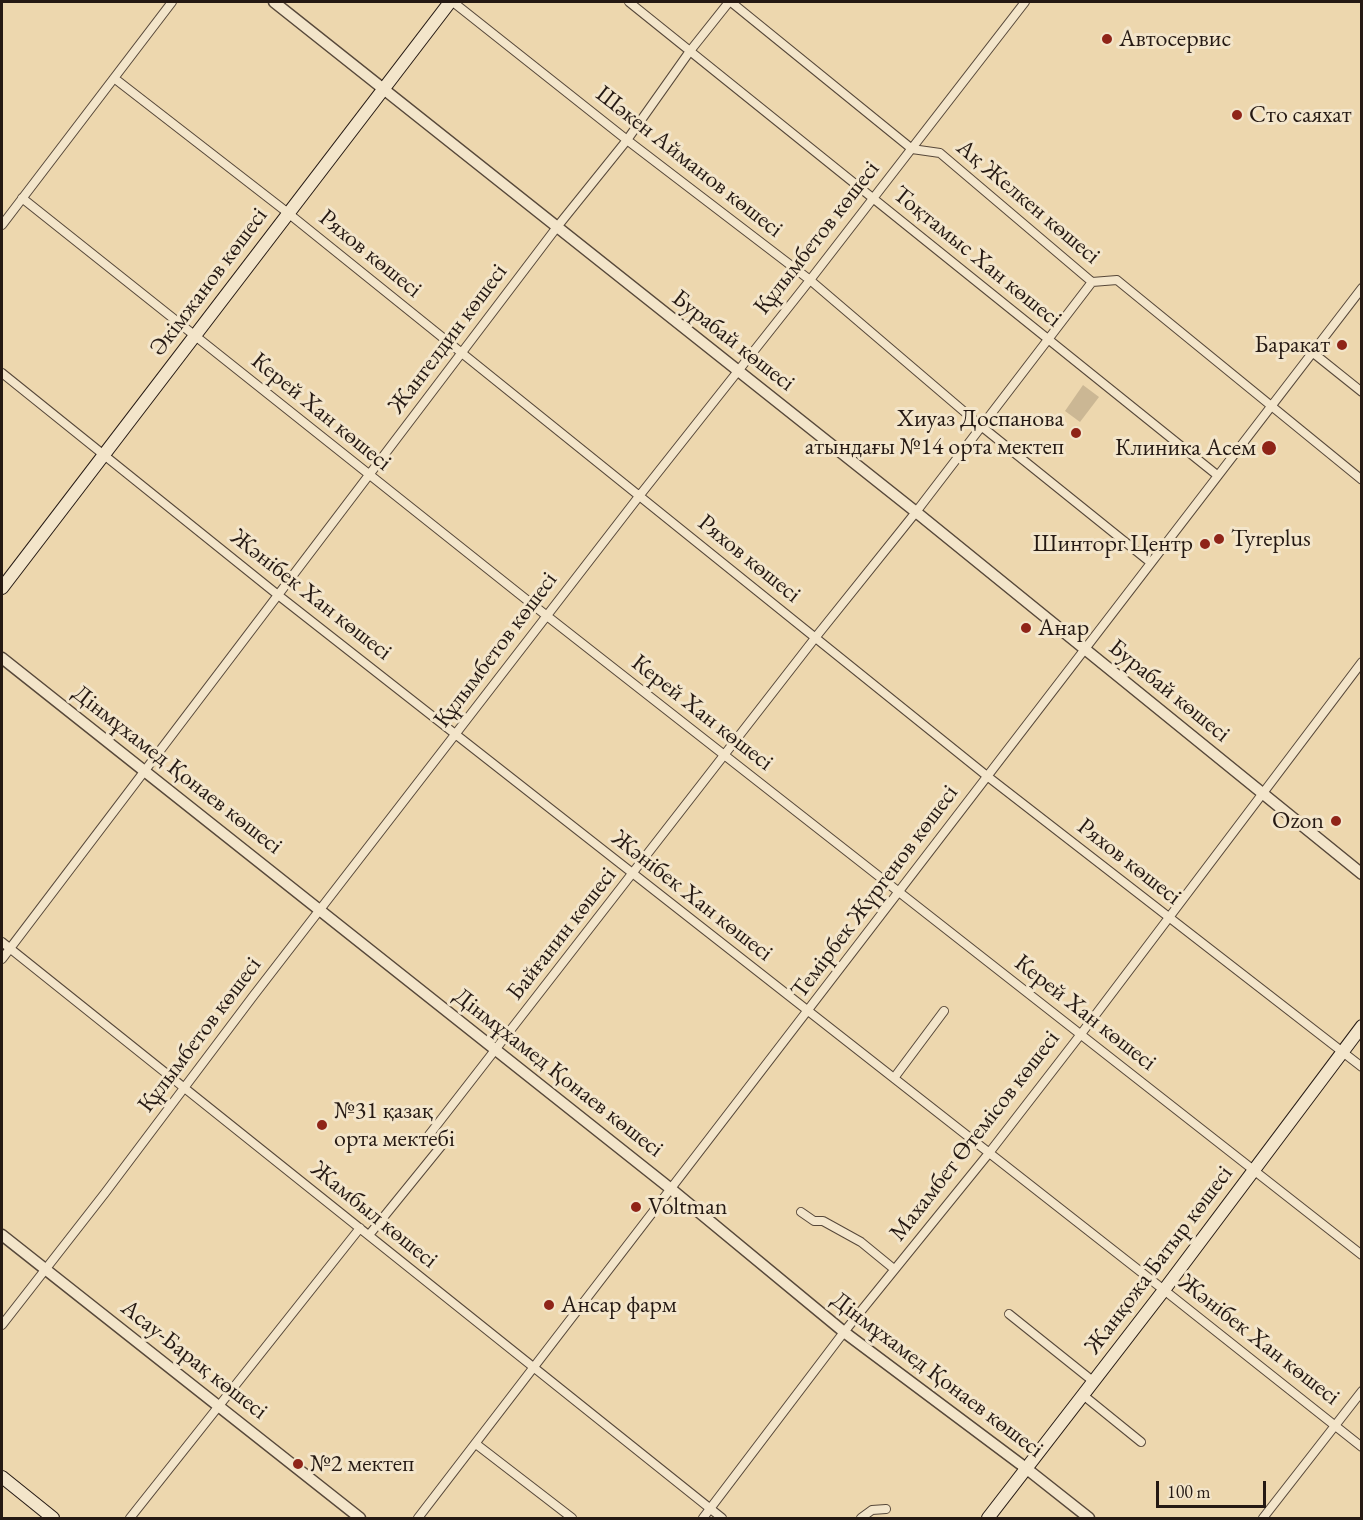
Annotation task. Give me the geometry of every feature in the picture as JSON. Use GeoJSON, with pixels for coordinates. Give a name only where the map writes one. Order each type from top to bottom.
{"type":"FeatureCollection","features":[{"type":"Feature","properties":{"kind":"main road","name":"Әкімжанов көшесі"},"geometry":{"type":"LineString","coordinates":[[2,588],[451,2]]}},
{"type":"Feature","properties":{"kind":"main road","name":"Жанқожа Батыр көшесі"},"geometry":{"type":"LineString","coordinates":[[988,1518],[1164,1290],[1362,1026]]}},
{"type":"Feature","properties":{"kind":"main road"},"geometry":{"type":"LineString","coordinates":[[2,1477],[53,1518]]}},
{"type":"Feature","properties":{"kind":"street"},"geometry":{"type":"LineString","coordinates":[[2,225],[172,2]]}},
{"type":"Feature","properties":{"kind":"street","name":"Бурабай көшесі"},"geometry":{"type":"LineString","coordinates":[[274,2],[916,512],[1362,874]]}},
{"type":"Feature","properties":{"kind":"street","name":"Шәкен Айманов көшесі"},"geometry":{"type":"LineString","coordinates":[[451,2],[810,280],[981,426],[1150,562]]}},
{"type":"Feature","properties":{"kind":"street","name":"Тоқтамыс Хан көшесі"},"geometry":{"type":"LineString","coordinates":[[629,2],[1217,475]]}},
{"type":"Feature","properties":{"kind":"street","name":"Жангелдин көшесі"},"geometry":{"type":"LineString","coordinates":[[2,959],[556,227],[627,140],[690,51],[730,2]]}},
{"type":"Feature","properties":{"kind":"street","name":"Ақ Желкен көшесі"},"geometry":{"type":"LineString","coordinates":[[730,2],[912,149],[940,153],[1092,282],[1117,280],[1362,480]]}},
{"type":"Feature","properties":{"kind":"street","name":"Құлымбетов көшесі"},"geometry":{"type":"LineString","coordinates":[[2,1324],[640,495],[1025,2]]}},
{"type":"Feature","properties":{"kind":"street","name":"Ряхов көшесі"},"geometry":{"type":"LineString","coordinates":[[114,78],[288,213],[987,776],[1362,1067]]}},
{"type":"Feature","properties":{"kind":"street","name":"Керей Хан көшесі"},"geometry":{"type":"LineString","coordinates":[[22,198],[547,616],[1362,1255]]}},
{"type":"Feature","properties":{"kind":"street","name":"Байғанин көшесі"},"geometry":{"type":"LineString","coordinates":[[369,1235],[442,1145],[429,1135],[815,638],[916,512],[1092,282]]}},
{"type":"Feature","properties":{"kind":"street","name":"Темірбек Жүргенов көшесі"},"geometry":{"type":"LineString","coordinates":[[418,1518],[1362,288]]}},
{"type":"Feature","properties":{"kind":"street"},"geometry":{"type":"LineString","coordinates":[[1312,352],[1362,392]]}},
{"type":"Feature","properties":{"kind":"street","name":"Жәнібек Хан көшесі"},"geometry":{"type":"LineString","coordinates":[[2,373],[278,595],[1362,1447]]}},
{"type":"Feature","properties":{"kind":"street","name":"Дінмұхамед Қонаев көшесі"},"geometry":{"type":"LineString","coordinates":[[2,658],[671,1189],[844,1332],[1089,1518]]}},
{"type":"Feature","properties":{"kind":"street","name":"Махамбет Өтемісов көшесі"},"geometry":{"type":"LineString","coordinates":[[703,1518],[844,1332],[989,1153],[1081,1034],[1362,662]]}},
{"type":"Feature","properties":{"kind":"street","name":"Жамбыл көшесі"},"geometry":{"type":"LineString","coordinates":[[2,942],[722,1518]]}},
{"type":"Feature","properties":{"kind":"street"},"geometry":{"type":"LineString","coordinates":[[894,1078],[944,1011]]}},
{"type":"Feature","properties":{"kind":"street"},"geometry":{"type":"LineString","coordinates":[[801,1212],[814,1221],[823,1221],[861,1242],[894,1269]]}},
{"type":"Feature","properties":{"kind":"street"},"geometry":{"type":"LineString","coordinates":[[129,1518],[220,1407],[360,1228]]}},
{"type":"Feature","properties":{"kind":"street","name":"Асау-Барақ көшесі"},"geometry":{"type":"LineString","coordinates":[[2,1235],[360,1518]]}},
{"type":"Feature","properties":{"kind":"street"},"geometry":{"type":"LineString","coordinates":[[1009,1314],[1094,1382]]}},
{"type":"Feature","properties":{"kind":"street"},"geometry":{"type":"LineString","coordinates":[[1263,1518],[1362,1392]]}},
{"type":"Feature","properties":{"kind":"street"},"geometry":{"type":"LineString","coordinates":[[1083,1395],[1141,1442]]}},
{"type":"Feature","properties":{"kind":"street"},"geometry":{"type":"LineString","coordinates":[[476,1444],[572,1518]]}},
{"type":"Feature","properties":{"kind":"street"},"geometry":{"type":"LineString","coordinates":[[861,1518],[872,1510],[886,1509]]}},
{"type":"Feature","properties":{"kind":"shaded area"},"geometry":{"type":"Polygon","coordinates":[[[1083,385],[1099,397],[1080,422],[1065,411],[1083,385]]]}},
{"type":"Feature","properties":{"kind":"place","name":"Автосервис"},"geometry":{"type":"Point","coordinates":[1107,39]}},
{"type":"Feature","properties":{"kind":"place","name":"Сто саяхат"},"geometry":{"type":"Point","coordinates":[1237,115]}},
{"type":"Feature","properties":{"kind":"place","name":"Баракат"},"geometry":{"type":"Point","coordinates":[1342,345]}},
{"type":"Feature","properties":{"kind":"place","name":"Хиуаз Доспанова атындағы №14 орта мектеп"},"geometry":{"type":"Point","coordinates":[1076,433]}},
{"type":"Feature","properties":{"kind":"place","name":"Клиника Асем"},"geometry":{"type":"Point","coordinates":[1269,448]}},
{"type":"Feature","properties":{"kind":"place","name":"Tyreplus"},"geometry":{"type":"Point","coordinates":[1219,539]}},
{"type":"Feature","properties":{"kind":"place","name":"Шинторг Центр"},"geometry":{"type":"Point","coordinates":[1205,544]}},
{"type":"Feature","properties":{"kind":"place","name":"Анар"},"geometry":{"type":"Point","coordinates":[1026,628]}},
{"type":"Feature","properties":{"kind":"place","name":"Ozon"},"geometry":{"type":"Point","coordinates":[1336,821]}},
{"type":"Feature","properties":{"kind":"place","name":"№31 қазақ орта мектебі"},"geometry":{"type":"Point","coordinates":[322,1125]}},
{"type":"Feature","properties":{"kind":"place","name":"Voltman"},"geometry":{"type":"Point","coordinates":[636,1207]}},
{"type":"Feature","properties":{"kind":"place","name":"Ансар фарм"},"geometry":{"type":"Point","coordinates":[549,1305]}},
{"type":"Feature","properties":{"kind":"place","name":"№2 мектеп"},"geometry":{"type":"Point","coordinates":[298,1464]}}]}
